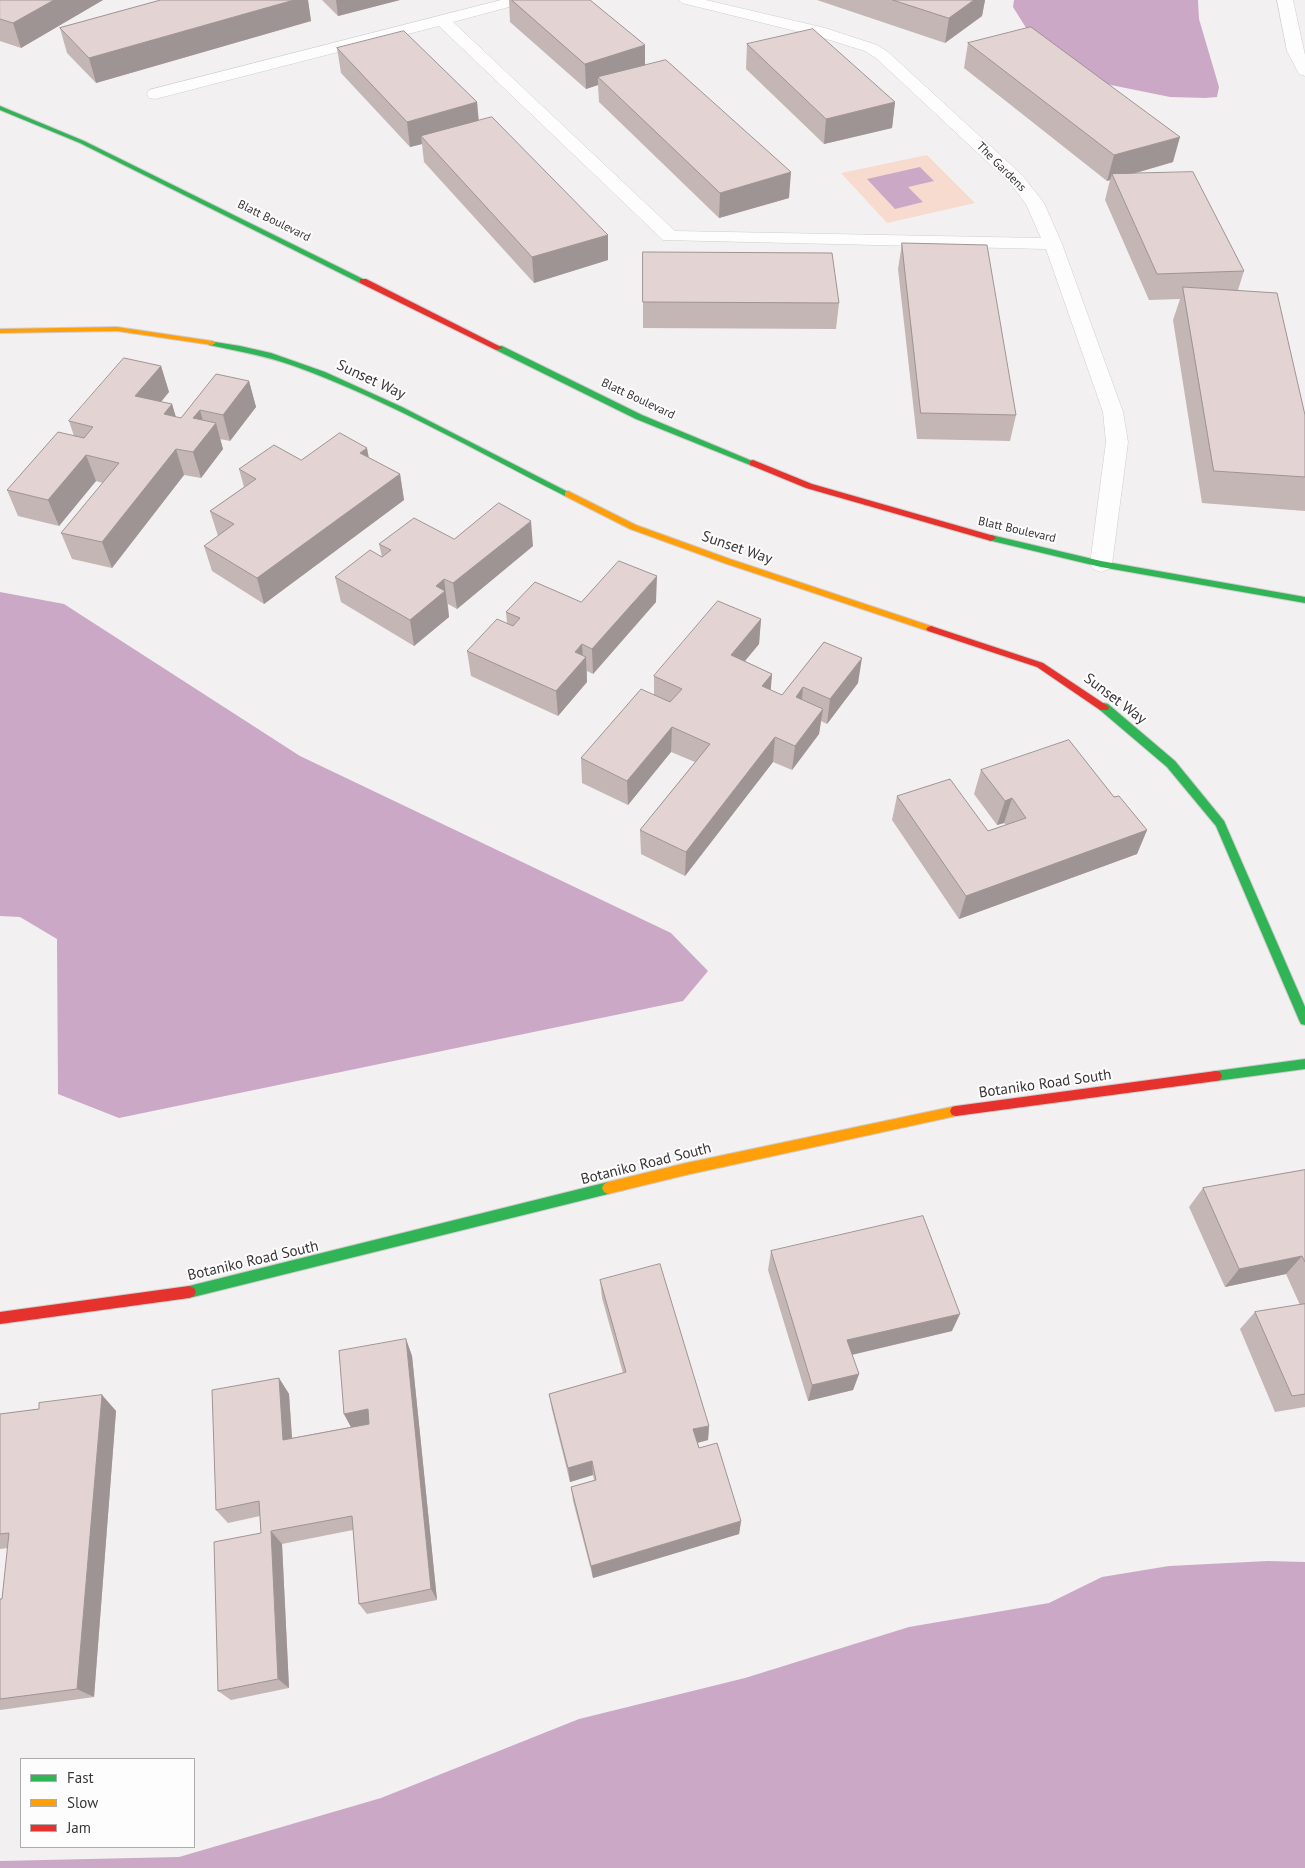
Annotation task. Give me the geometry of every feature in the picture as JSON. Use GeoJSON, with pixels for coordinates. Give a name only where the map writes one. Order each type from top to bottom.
{"type":"FeatureCollection","features":[{"type":"Feature","properties":{"kind":"street"},"geometry":{"type":"LineString","coordinates":[[156,94],[519,0]]}},
{"type":"Feature","properties":{"kind":"street","name":"The Gardens"},"geometry":{"type":"LineString","coordinates":[[687,0],[845,38],[882,55],[1016,180],[1035,203],[1053,244],[1113,412],[1117,442],[1101,564]]}},
{"type":"Feature","properties":{"kind":"street"},"geometry":{"type":"LineString","coordinates":[[1285,0],[1295,51],[1305,70]]}},
{"type":"Feature","properties":{"kind":"street"},"geometry":{"type":"LineString","coordinates":[[442,20],[670,236],[1053,244]]}},
{"type":"Feature","properties":{"kind":"street","name":"Blatt Boulevard"},"geometry":{"type":"LineString","coordinates":[[0,108],[82,142],[638,417],[809,486],[967,532],[1101,564],[1305,600]]}},
{"type":"Feature","properties":{"kind":"street","name":"Sunset Way"},"geometry":{"type":"LineString","coordinates":[[0,331],[116,329],[233,346],[283,360],[344,382],[633,527],[726,561],[1040,666],[1101,704],[1171,764],[1220,824],[1305,1020]]}},
{"type":"Feature","properties":{"kind":"street","name":"Botaniko Road South"},"geometry":{"type":"LineString","coordinates":[[0,1318],[191,1292],[686,1168],[961,1110],[1305,1064]]}},
{"type":"Feature","properties":{"kind":"shaded area"},"geometry":{"type":"Polygon","coordinates":[[[1014,0],[1198,0],[1199,19],[1219,87],[1217,97],[1170,97],[1106,84],[1038,47],[1013,7],[1014,0]]]}},
{"type":"Feature","properties":{"kind":"shaded area"},"geometry":{"type":"Polygon","coordinates":[[[927,155],[975,203],[887,223],[841,173],[927,155]]]}},
{"type":"Feature","properties":{"kind":"shaded area"},"geometry":{"type":"Polygon","coordinates":[[[920,167],[934,181],[908,187],[923,202],[895,209],[867,179],[920,167]]]}},
{"type":"Feature","properties":{"kind":"shaded area"},"geometry":{"type":"Polygon","coordinates":[[[0,592],[64,604],[300,756],[671,933],[708,971],[683,1001],[119,1118],[58,1094],[57,939],[20,917],[0,916],[0,592]]]}},
{"type":"Feature","properties":{"kind":"shaded area"},"geometry":{"type":"Polygon","coordinates":[[[1268,1561],[1305,1562],[1305,1868],[0,1868],[0,1861],[179,1857],[381,1798],[579,1719],[745,1678],[909,1627],[1049,1603],[1102,1577],[1169,1566],[1268,1561]]]}},
{"type":"Feature","properties":{"kind":"building"},"geometry":{"type":"Polygon","coordinates":[[[0,0],[54,0],[13,23],[0,19],[0,0]]]}},
{"type":"Feature","properties":{"kind":"building"},"geometry":{"type":"Polygon","coordinates":[[[161,0],[294,0],[89,58],[60,28],[161,0]]]}},
{"type":"Feature","properties":{"kind":"building"},"geometry":{"type":"Polygon","coordinates":[[[512,0],[590,0],[645,45],[585,64],[512,0]]]}},
{"type":"Feature","properties":{"kind":"building"},"geometry":{"type":"Polygon","coordinates":[[[893,0],[974,0],[949,18],[893,0]]]}},
{"type":"Feature","properties":{"kind":"building"},"geometry":{"type":"Polygon","coordinates":[[[1031,27],[1180,137],[1114,155],[968,43],[1031,27]]]}},
{"type":"Feature","properties":{"kind":"building"},"geometry":{"type":"Polygon","coordinates":[[[813,29],[895,102],[826,119],[747,44],[813,29]]]}},
{"type":"Feature","properties":{"kind":"building"},"geometry":{"type":"Polygon","coordinates":[[[404,31],[477,102],[407,122],[337,48],[404,31]]]}},
{"type":"Feature","properties":{"kind":"building"},"geometry":{"type":"Polygon","coordinates":[[[666,60],[791,172],[720,193],[598,77],[666,60]]]}},
{"type":"Feature","properties":{"kind":"building"},"geometry":{"type":"Polygon","coordinates":[[[492,117],[608,235],[532,257],[421,136],[492,117]]]}},
{"type":"Feature","properties":{"kind":"building"},"geometry":{"type":"Polygon","coordinates":[[[1193,172],[1244,271],[1157,274],[1112,174],[1193,172]]]}},
{"type":"Feature","properties":{"kind":"building"},"geometry":{"type":"Polygon","coordinates":[[[902,243],[987,245],[1016,415],[921,413],[902,243]]]}},
{"type":"Feature","properties":{"kind":"building"},"geometry":{"type":"Polygon","coordinates":[[[643,252],[832,253],[839,303],[643,302],[643,252]]]}},
{"type":"Feature","properties":{"kind":"building"},"geometry":{"type":"Polygon","coordinates":[[[1183,287],[1277,293],[1305,415],[1305,477],[1214,471],[1183,287]]]}},
{"type":"Feature","properties":{"kind":"building"},"geometry":{"type":"Polygon","coordinates":[[[124,358],[161,366],[135,396],[172,404],[164,414],[181,418],[216,374],[249,381],[223,415],[200,410],[193,418],[216,423],[193,452],[176,449],[102,542],[61,533],[119,463],[86,455],[48,500],[7,490],[58,432],[84,438],[93,427],[69,421],[124,358]]]}},
{"type":"Feature","properties":{"kind":"building"},"geometry":{"type":"Polygon","coordinates":[[[340,433],[367,448],[360,453],[400,474],[257,578],[204,546],[234,524],[210,511],[256,479],[239,469],[274,445],[301,460],[340,433]]]}},
{"type":"Feature","properties":{"kind":"building"},"geometry":{"type":"Polygon","coordinates":[[[499,503],[531,521],[453,583],[444,579],[436,586],[445,591],[410,620],[335,577],[370,550],[382,557],[391,550],[379,544],[414,518],[454,539],[499,503]]]}},
{"type":"Feature","properties":{"kind":"building"},"geometry":{"type":"Polygon","coordinates":[[[619,561],[657,576],[592,649],[582,644],[575,652],[586,657],[556,691],[467,651],[497,619],[513,626],[520,618],[506,612],[535,582],[581,602],[619,561]]]}},
{"type":"Feature","properties":{"kind":"building"},"geometry":{"type":"Polygon","coordinates":[[[718,601],[761,619],[731,655],[772,674],[762,686],[782,695],[824,642],[862,658],[830,699],[803,687],[796,697],[823,709],[795,746],[775,737],[686,852],[640,830],[710,744],[672,727],[627,781],[581,758],[641,689],[670,702],[682,689],[654,676],[718,601]]]}},
{"type":"Feature","properties":{"kind":"building"},"geometry":{"type":"Polygon","coordinates":[[[1069,740],[1114,797],[1119,796],[1147,830],[966,896],[897,796],[950,779],[988,831],[1026,818],[1012,798],[1005,801],[981,770],[1069,740]]]}},
{"type":"Feature","properties":{"kind":"building"},"geometry":{"type":"Polygon","coordinates":[[[1305,1170],[1305,1262],[1302,1256],[1239,1269],[1203,1188],[1305,1170]]]}},
{"type":"Feature","properties":{"kind":"building"},"geometry":{"type":"Polygon","coordinates":[[[923,1216],[960,1314],[847,1340],[859,1374],[812,1385],[771,1251],[923,1216]]]}},
{"type":"Feature","properties":{"kind":"building"},"geometry":{"type":"Polygon","coordinates":[[[660,1264],[709,1426],[693,1429],[699,1448],[717,1443],[741,1521],[591,1566],[571,1487],[596,1480],[592,1461],[568,1468],[549,1394],[626,1372],[600,1280],[660,1264]]]}},
{"type":"Feature","properties":{"kind":"building"},"geometry":{"type":"Polygon","coordinates":[[[1305,1304],[1305,1394],[1292,1396],[1255,1312],[1305,1304]]]}},
{"type":"Feature","properties":{"kind":"building"},"geometry":{"type":"Polygon","coordinates":[[[406,1339],[431,1589],[359,1604],[352,1516],[271,1531],[278,1679],[218,1691],[214,1542],[261,1533],[259,1501],[216,1510],[212,1390],[279,1378],[283,1440],[369,1424],[368,1409],[344,1414],[339,1351],[406,1339]]]}},
{"type":"Feature","properties":{"kind":"building"},"geometry":{"type":"Polygon","coordinates":[[[102,1395],[77,1689],[0,1699],[0,1599],[2,1599],[9,1533],[0,1534],[0,1414],[39,1409],[39,1403],[102,1395]]]}},
{"type":"Feature","properties":{"kind":"traffic: fast"},"geometry":{"type":"LineString","coordinates":[[0,108],[82,142],[363,281]]}},
{"type":"Feature","properties":{"kind":"traffic: fast"},"geometry":{"type":"LineString","coordinates":[[212,343],[268,355],[348,385],[568,494]]}},
{"type":"Feature","properties":{"kind":"traffic: fast"},"geometry":{"type":"LineString","coordinates":[[499,348],[639,417],[753,463]]}},
{"type":"Feature","properties":{"kind":"traffic: fast"},"geometry":{"type":"LineString","coordinates":[[991,538],[1101,564],[1305,600]]}},
{"type":"Feature","properties":{"kind":"traffic: fast"},"geometry":{"type":"LineString","coordinates":[[1104,707],[1171,764],[1220,824],[1305,1020]]}},
{"type":"Feature","properties":{"kind":"traffic: fast"},"geometry":{"type":"LineString","coordinates":[[1216,1076],[1305,1064]]}},
{"type":"Feature","properties":{"kind":"traffic: fast"},"geometry":{"type":"LineString","coordinates":[[189,1292],[608,1188]]}},
{"type":"Feature","properties":{"kind":"traffic: slow"},"geometry":{"type":"LineString","coordinates":[[0,331],[117,329],[212,343]]}},
{"type":"Feature","properties":{"kind":"traffic: slow"},"geometry":{"type":"LineString","coordinates":[[568,494],[633,527],[727,561],[931,629]]}},
{"type":"Feature","properties":{"kind":"traffic: slow"},"geometry":{"type":"LineString","coordinates":[[608,1188],[686,1169],[956,1111]]}},
{"type":"Feature","properties":{"kind":"traffic: jam"},"geometry":{"type":"LineString","coordinates":[[363,281],[499,348]]}},
{"type":"Feature","properties":{"kind":"traffic: jam"},"geometry":{"type":"LineString","coordinates":[[753,463],[809,486],[991,538]]}},
{"type":"Feature","properties":{"kind":"traffic: jam"},"geometry":{"type":"LineString","coordinates":[[931,629],[1040,665],[1104,707]]}},
{"type":"Feature","properties":{"kind":"traffic: jam"},"geometry":{"type":"LineString","coordinates":[[956,1111],[1216,1076]]}},
{"type":"Feature","properties":{"kind":"traffic: jam"},"geometry":{"type":"LineString","coordinates":[[0,1318],[189,1292]]}}]}
